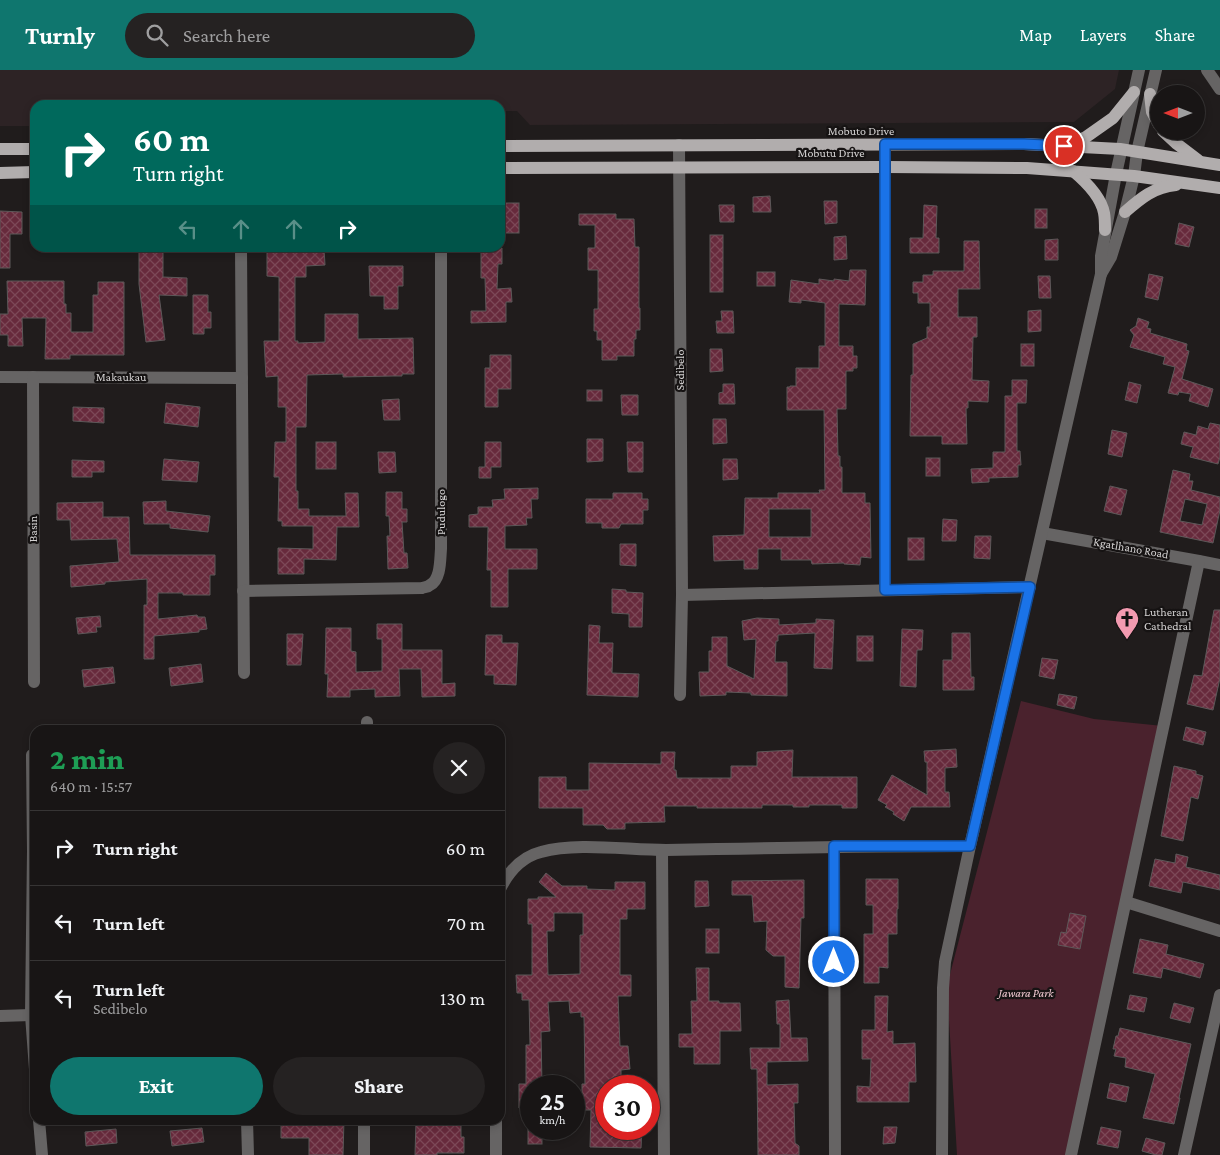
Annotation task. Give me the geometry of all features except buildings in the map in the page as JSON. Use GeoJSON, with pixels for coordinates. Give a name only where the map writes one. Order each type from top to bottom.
{"type":"FeatureCollection","features":[{"type":"Feature","properties":{"kind":"main road"},"geometry":{"type":"LineString","coordinates":[[1064,146],[1086,137],[1102,127],[1113,118],[1134,92]]}},
{"type":"Feature","properties":{"kind":"main road"},"geometry":{"type":"LineString","coordinates":[[1172,140],[1201,162]]}},
{"type":"Feature","properties":{"kind":"main road","name":"Mobuto Drive"},"geometry":{"type":"LineString","coordinates":[[505,146],[1024,144],[1120,149],[1220,165]]}},
{"type":"Feature","properties":{"kind":"main road"},"geometry":{"type":"LineString","coordinates":[[0,149],[30,149]]}},
{"type":"Feature","properties":{"kind":"main road","name":"Mobutu Drive"},"geometry":{"type":"LineString","coordinates":[[505,168],[1027,168],[1116,174],[1220,188]]}},
{"type":"Feature","properties":{"kind":"main road"},"geometry":{"type":"LineString","coordinates":[[1072,171],[1086,183],[1097,197],[1104,211],[1106,230]]}},
{"type":"Feature","properties":{"kind":"main road"},"geometry":{"type":"LineString","coordinates":[[0,173],[30,172]]}},
{"type":"Feature","properties":{"kind":"main road"},"geometry":{"type":"LineString","coordinates":[[1125,212],[1155,189],[1188,184]]}},
{"type":"Feature","properties":{"kind":"street"},"geometry":{"type":"LineString","coordinates":[[942,1155],[943,976],[945,962],[1101,274],[1101,256],[1120,149],[1139,70]]}},
{"type":"Feature","properties":{"kind":"street"},"geometry":{"type":"LineString","coordinates":[[1152,85],[1156,70]]}},
{"type":"Feature","properties":{"kind":"street"},"geometry":{"type":"LineString","coordinates":[[1207,70],[1220,90]]}},
{"type":"Feature","properties":{"kind":"street"},"geometry":{"type":"LineString","coordinates":[[1101,274],[1111,257],[1125,212],[1150,94]]}},
{"type":"Feature","properties":{"kind":"street"},"geometry":{"type":"LineString","coordinates":[[885,144],[885,590]]}},
{"type":"Feature","properties":{"kind":"street","name":"Sedibelo"},"geometry":{"type":"LineString","coordinates":[[679,145],[682,595],[680,695]]}},
{"type":"Feature","properties":{"kind":"street"},"geometry":{"type":"LineString","coordinates":[[241,252],[244,673]]}},
{"type":"Feature","properties":{"kind":"street","name":"Pudulogo"},"geometry":{"type":"LineString","coordinates":[[243,591],[422,588],[431,585],[436,580],[441,549],[441,252]]}},
{"type":"Feature","properties":{"kind":"street","name":"Makaukau"},"geometry":{"type":"LineString","coordinates":[[0,377],[242,378]]}},
{"type":"Feature","properties":{"kind":"street","name":"Basin"},"geometry":{"type":"LineString","coordinates":[[33,377],[34,682]]}},
{"type":"Feature","properties":{"kind":"street","name":"Kgatlhano Road"},"geometry":{"type":"LineString","coordinates":[[1042,532],[1220,566]]}},
{"type":"Feature","properties":{"kind":"street"},"geometry":{"type":"LineString","coordinates":[[1071,1155],[1199,561]]}},
{"type":"Feature","properties":{"kind":"street"},"geometry":{"type":"LineString","coordinates":[[682,595],[1030,587]]}},
{"type":"Feature","properties":{"kind":"street"},"geometry":{"type":"LineString","coordinates":[[505,880],[525,858],[541,852],[581,848],[662,850],[834,846],[970,846]]}},
{"type":"Feature","properties":{"kind":"street"},"geometry":{"type":"LineString","coordinates":[[834,846],[835,1155]]}},
{"type":"Feature","properties":{"kind":"street"},"geometry":{"type":"LineString","coordinates":[[662,850],[664,1155]]}},
{"type":"Feature","properties":{"kind":"street"},"geometry":{"type":"LineString","coordinates":[[1126,902],[1220,931]]}},
{"type":"Feature","properties":{"kind":"street"},"geometry":{"type":"LineString","coordinates":[[1184,1155],[1220,995]]}},
{"type":"Feature","properties":{"kind":"street"},"geometry":{"type":"LineString","coordinates":[[0,1016],[30,1015]]}},
{"type":"Feature","properties":{"kind":"street"},"geometry":{"type":"LineString","coordinates":[[39,1125],[42,1155]]}},
{"type":"Feature","properties":{"kind":"street"},"geometry":{"type":"LineString","coordinates":[[247,1125],[248,1155]]}},
{"type":"Feature","properties":{"kind":"street"},"geometry":{"type":"LineString","coordinates":[[364,1125],[364,1155]]}},
{"type":"Feature","properties":{"kind":"street"},"geometry":{"type":"LineString","coordinates":[[496,1125],[496,1155]]}},
{"type":"Feature","properties":{"kind":"shaded area"},"geometry":{"type":"Polygon","coordinates":[[[0,70],[1119,70],[1115,89],[1074,122],[530,125],[517,111],[505,111],[505,100],[30,100],[30,126],[0,126],[0,70]]]}},
{"type":"Feature","properties":{"kind":"green space","name":"Jawara Park"},"geometry":{"type":"Polygon","coordinates":[[[1021,701],[1094,719],[1163,726],[1069,1155],[957,1155],[947,986],[1021,701]]]}},
{"type":"Feature","properties":{"kind":"place","name":"Lutheran Cathedral"},"geometry":{"type":"Point","coordinates":[1127,640]}},
{"type":"Feature","properties":{"kind":"route"},"geometry":{"type":"LineString","coordinates":[[834,962],[834,846],[970,846],[1030,587],[885,590],[885,144],[1024,144],[1064,146]]}}]}
